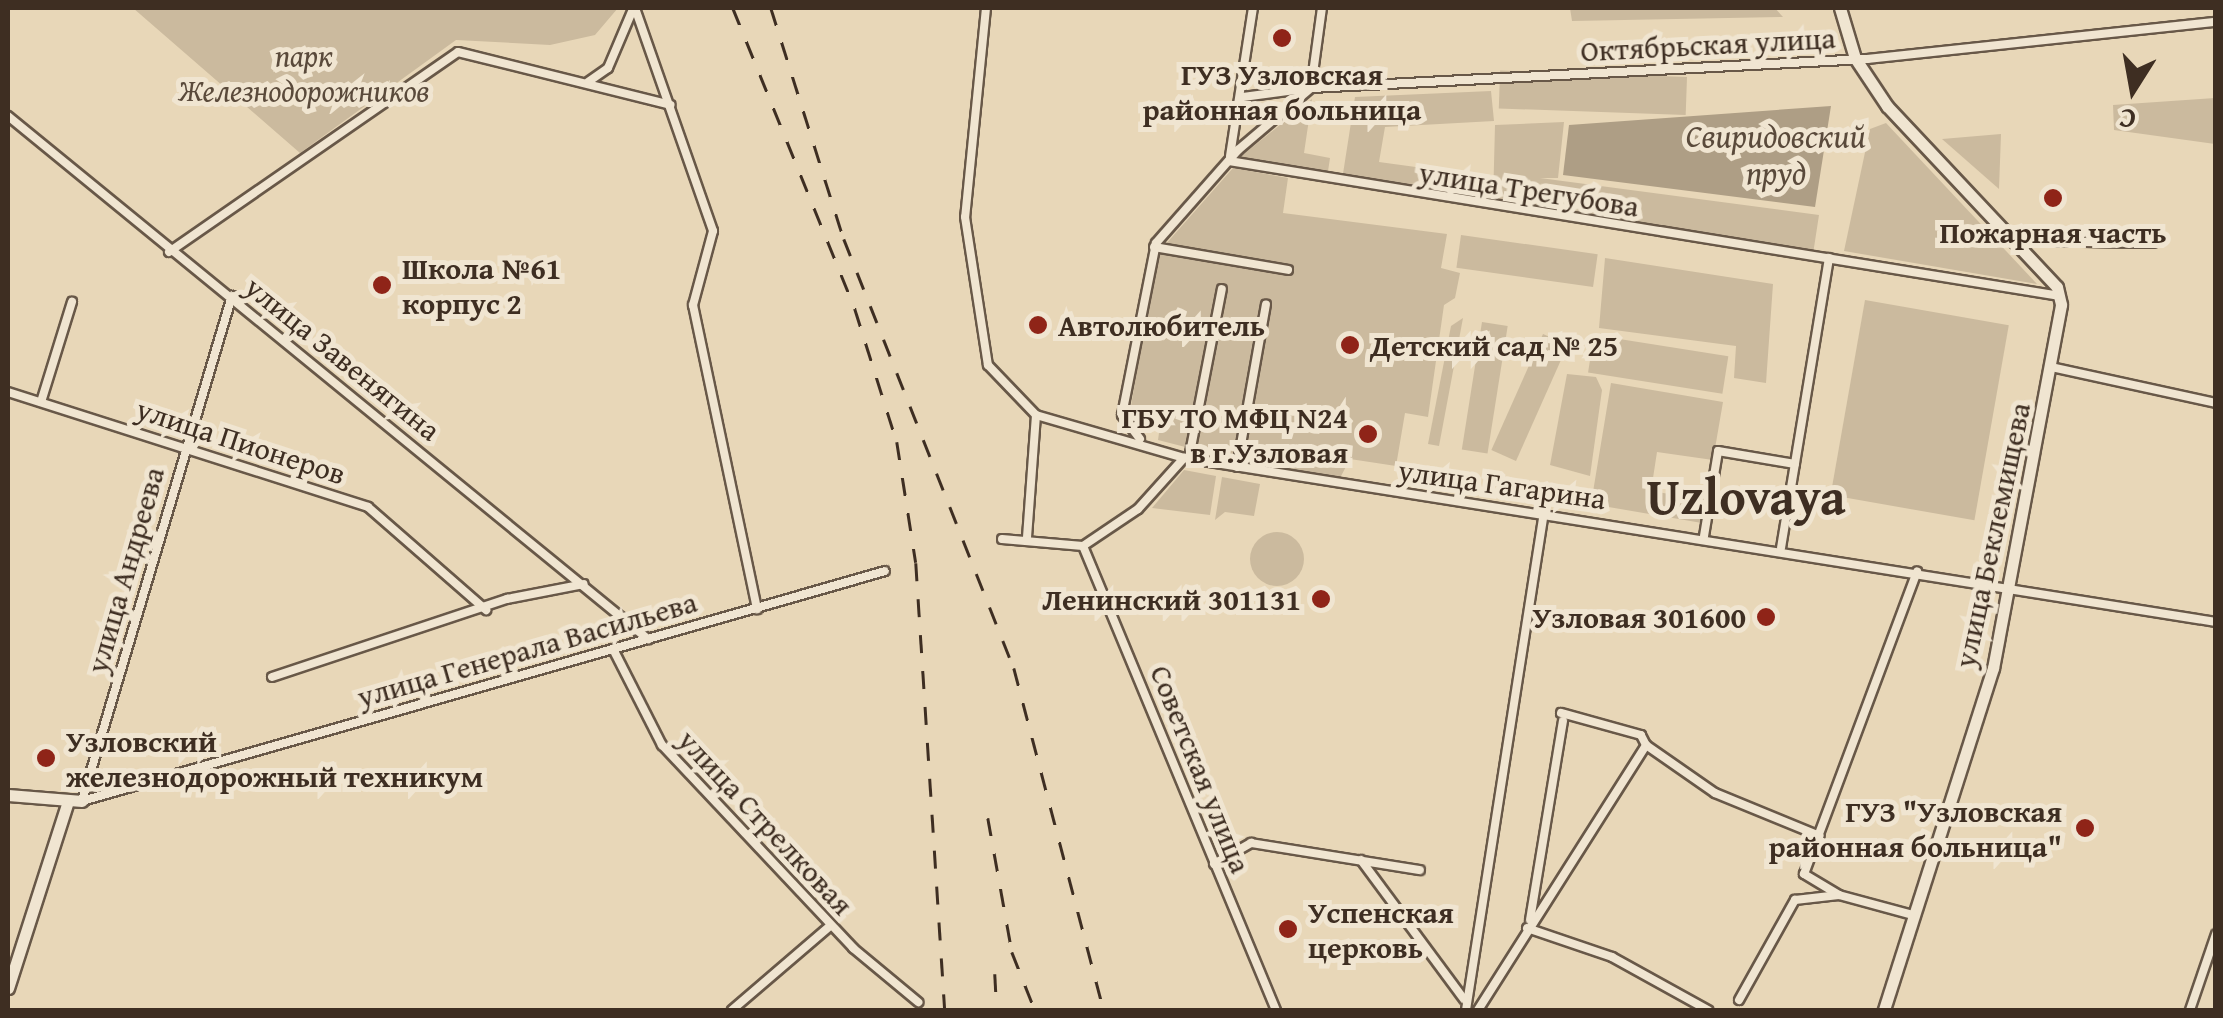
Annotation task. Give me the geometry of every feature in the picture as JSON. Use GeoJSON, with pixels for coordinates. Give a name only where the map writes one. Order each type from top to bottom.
{"type":"FeatureCollection","features":[{"type":"Feature","properties":{"kind":"main road"},"geometry":{"type":"LineString","coordinates":[[1840,8],[1855,58],[1887,106],[2014,241],[2060,296]]}},
{"type":"Feature","properties":{"kind":"main road","name":"улица Беклемищева"},"geometry":{"type":"LineString","coordinates":[[1884,1010],[2012,588],[2060,296]]}},
{"type":"Feature","properties":{"kind":"main road","name":"улица Генерала Васильева"},"geometry":{"type":"LineString","coordinates":[[8,794],[75,801]]}},
{"type":"Feature","properties":{"kind":"main road"},"geometry":{"type":"LineString","coordinates":[[8,988],[75,801]]}},
{"type":"Feature","properties":{"kind":"street"},"geometry":{"type":"LineString","coordinates":[[588,82],[618,52],[634,8]]}},
{"type":"Feature","properties":{"kind":"street"},"geometry":{"type":"LineString","coordinates":[[634,8],[712,231],[694,305],[757,609]]}},
{"type":"Feature","properties":{"kind":"street"},"geometry":{"type":"LineString","coordinates":[[986,8],[965,216],[980,276],[978,331],[997,379],[1036,415],[1027,538]]}},
{"type":"Feature","properties":{"kind":"street"},"geometry":{"type":"LineString","coordinates":[[1229,161],[1243,97],[1252,8]]}},
{"type":"Feature","properties":{"kind":"street"},"geometry":{"type":"LineString","coordinates":[[1140,438],[1122,416],[1154,247],[1229,161],[1311,88],[1322,8],[1313,8]]}},
{"type":"Feature","properties":{"kind":"street","name":"Октябрьская улица"},"geometry":{"type":"LineString","coordinates":[[1243,97],[1311,88],[1855,58],[2216,22]]}},
{"type":"Feature","properties":{"kind":"street"},"geometry":{"type":"LineString","coordinates":[[169,252],[458,52],[671,105]]}},
{"type":"Feature","properties":{"kind":"street","name":"улица Завенягина"},"geometry":{"type":"LineString","coordinates":[[8,116],[169,252],[232,296],[648,638]]}},
{"type":"Feature","properties":{"kind":"street","name":"улица Трегубова"},"geometry":{"type":"LineString","coordinates":[[1229,161],[1830,258]]}},
{"type":"Feature","properties":{"kind":"street"},"geometry":{"type":"LineString","coordinates":[[2014,241],[2152,243]]}},
{"type":"Feature","properties":{"kind":"street"},"geometry":{"type":"LineString","coordinates":[[1154,247],[1288,270]]}},
{"type":"Feature","properties":{"kind":"street"},"geometry":{"type":"LineString","coordinates":[[1780,548],[1830,258],[2060,296]]}},
{"type":"Feature","properties":{"kind":"street"},"geometry":{"type":"LineString","coordinates":[[1002,540],[1027,538],[1082,546],[1138,509],[1187,458],[1222,289]]}},
{"type":"Feature","properties":{"kind":"street","name":"улица Андреева"},"geometry":{"type":"LineString","coordinates":[[75,801],[232,296]]}},
{"type":"Feature","properties":{"kind":"street"},"geometry":{"type":"LineString","coordinates":[[41,402],[72,302]]}},
{"type":"Feature","properties":{"kind":"street"},"geometry":{"type":"LineString","coordinates":[[1237,466],[1266,305]]}},
{"type":"Feature","properties":{"kind":"street"},"geometry":{"type":"LineString","coordinates":[[2051,367],[2216,403]]}},
{"type":"Feature","properties":{"kind":"street","name":"улица Пионеров"},"geometry":{"type":"LineString","coordinates":[[8,392],[186,443],[368,507],[486,610]]}},
{"type":"Feature","properties":{"kind":"street","name":"улица Гагарина"},"geometry":{"type":"LineString","coordinates":[[1036,415],[1140,438],[1187,458],[1543,516],[1780,548],[2216,622]]}},
{"type":"Feature","properties":{"kind":"street"},"geometry":{"type":"LineString","coordinates":[[1704,536],[1718,451],[1795,464]]}},
{"type":"Feature","properties":{"kind":"street"},"geometry":{"type":"LineString","coordinates":[[1466,1010],[1464,1000],[1543,516]]}},
{"type":"Feature","properties":{"kind":"street","name":"Советская улица"},"geometry":{"type":"LineString","coordinates":[[1082,546],[1276,1010]]}},
{"type":"Feature","properties":{"kind":"street","name":"улица Генерала Васильева"},"geometry":{"type":"LineString","coordinates":[[75,801],[885,571]]}},
{"type":"Feature","properties":{"kind":"street"},"geometry":{"type":"LineString","coordinates":[[1913,915],[1840,895],[1804,874],[1917,571]]}},
{"type":"Feature","properties":{"kind":"street"},"geometry":{"type":"LineString","coordinates":[[272,677],[486,610],[584,584]]}},
{"type":"Feature","properties":{"kind":"street","name":"улица Стрелковая"},"geometry":{"type":"LineString","coordinates":[[613,649],[662,745],[831,925],[918,1002]]}},
{"type":"Feature","properties":{"kind":"street"},"geometry":{"type":"LineString","coordinates":[[1528,926],[1562,717],[1633,732],[1715,793],[1820,836]]}},
{"type":"Feature","properties":{"kind":"street"},"geometry":{"type":"LineString","coordinates":[[1478,1010],[1646,744]]}},
{"type":"Feature","properties":{"kind":"street"},"geometry":{"type":"LineString","coordinates":[[1214,864],[1251,844],[1420,870]]}},
{"type":"Feature","properties":{"kind":"street"},"geometry":{"type":"LineString","coordinates":[[1361,860],[1464,1000]]}},
{"type":"Feature","properties":{"kind":"street"},"geometry":{"type":"LineString","coordinates":[[1739,1000],[1795,900],[1840,895]]}},
{"type":"Feature","properties":{"kind":"street"},"geometry":{"type":"LineString","coordinates":[[732,1010],[831,925]]}},
{"type":"Feature","properties":{"kind":"street"},"geometry":{"type":"LineString","coordinates":[[1528,926],[1612,957],[1708,1010]]}},
{"type":"Feature","properties":{"kind":"street"},"geometry":{"type":"LineString","coordinates":[[2190,1010],[2216,934]]}},
{"type":"Feature","properties":{"kind":"green space","name":"парк Железнодорожников"},"geometry":{"type":"Polygon","coordinates":[[[133,8],[618,8],[595,35],[550,45],[456,40],[300,153],[133,8]]]}},
{"type":"Feature","properties":{"kind":"green space"},"geometry":{"type":"Polygon","coordinates":[[[1570,8],[1775,8],[1783,17],[1572,21],[1570,8]]]}},
{"type":"Feature","properties":{"kind":"green space"},"geometry":{"type":"Polygon","coordinates":[[[1500,70],[1687,77],[1686,115],[1499,108],[1500,70]]]}},
{"type":"Feature","properties":{"kind":"green space"},"geometry":{"type":"Polygon","coordinates":[[[1491,91],[1494,121],[1385,127],[1379,162],[1489,177],[1486,200],[1342,180],[1355,97],[1491,91]]]}},
{"type":"Feature","properties":{"kind":"green space"},"geometry":{"type":"Polygon","coordinates":[[[2215,98],[2215,144],[2114,130],[2113,105],[2215,98]]]}},
{"type":"Feature","properties":{"kind":"green space"},"geometry":{"type":"Polygon","coordinates":[[[1312,99],[1304,153],[1330,158],[1327,178],[1234,162],[1312,99]]]}},
{"type":"Feature","properties":{"kind":"green space"},"geometry":{"type":"Polygon","coordinates":[[[1564,122],[1558,178],[1540,178],[1819,215],[1813,254],[1493,203],[1495,125],[1564,122]]]}},
{"type":"Feature","properties":{"kind":"green space"},"geometry":{"type":"Polygon","coordinates":[[[1886,123],[2037,284],[1844,251],[1870,129],[1886,123]]]}},
{"type":"Feature","properties":{"kind":"green space"},"geometry":{"type":"Polygon","coordinates":[[[2001,134],[1999,189],[1942,139],[2001,134]]]}},
{"type":"Feature","properties":{"kind":"green space"},"geometry":{"type":"Polygon","coordinates":[[[1233,168],[1288,178],[1283,213],[1447,234],[1441,268],[1460,273],[1455,298],[1444,305],[1428,417],[1405,413],[1396,466],[1350,459],[1340,478],[1244,462],[1158,440],[1160,426],[1131,406],[1157,254],[1233,168]]]}},
{"type":"Feature","properties":{"kind":"green space"},"geometry":{"type":"Polygon","coordinates":[[[1461,235],[1598,254],[1593,287],[1456,268],[1461,235]]]}},
{"type":"Feature","properties":{"kind":"green space"},"geometry":{"type":"Polygon","coordinates":[[[1605,258],[1773,284],[1766,383],[1734,378],[1736,346],[1599,328],[1605,258]]]}},
{"type":"Feature","properties":{"kind":"green space"},"geometry":{"type":"Polygon","coordinates":[[[1865,300],[2009,325],[1974,520],[1831,495],[1865,300]]]}},
{"type":"Feature","properties":{"kind":"green space"},"geometry":{"type":"Polygon","coordinates":[[[1463,318],[1439,446],[1428,444],[1451,326],[1463,318]]]}},
{"type":"Feature","properties":{"kind":"green space"},"geometry":{"type":"Polygon","coordinates":[[[1482,322],[1508,326],[1487,453],[1462,449],[1482,322]]]}},
{"type":"Feature","properties":{"kind":"green space"},"geometry":{"type":"Polygon","coordinates":[[[1543,334],[1568,345],[1516,461],[1491,450],[1543,334]]]}},
{"type":"Feature","properties":{"kind":"green space"},"geometry":{"type":"Polygon","coordinates":[[[1594,335],[1728,356],[1722,394],[1588,373],[1594,335]]]}},
{"type":"Feature","properties":{"kind":"green space"},"geometry":{"type":"Polygon","coordinates":[[[1567,374],[1596,377],[1602,390],[1590,476],[1550,465],[1567,374]]]}},
{"type":"Feature","properties":{"kind":"green space"},"geometry":{"type":"Polygon","coordinates":[[[1611,383],[1723,402],[1713,460],[1657,452],[1651,491],[1706,500],[1702,523],[1591,504],[1611,383]]]}},
{"type":"Feature","properties":{"kind":"green space"},"geometry":{"type":"Polygon","coordinates":[[[1184,470],[1216,476],[1210,515],[1152,508],[1184,470]]]}},
{"type":"Feature","properties":{"kind":"green space"},"geometry":{"type":"Polygon","coordinates":[[[1222,477],[1260,484],[1254,516],[1225,512],[1215,520],[1222,477]]]}},
{"type":"Feature","properties":{"kind":"green space"},"geometry":{"type":"Polygon","coordinates":[[[1277,532],[1296,540],[1304,559],[1296,578],[1277,586],[1258,578],[1250,559],[1258,540],[1277,532]]]}},
{"type":"Feature","properties":{"kind":"water","name":"Свиридовский пруд"},"geometry":{"type":"Polygon","coordinates":[[[1831,106],[1815,207],[1563,175],[1569,125],[1831,106]]]}},
{"type":"Feature","properties":{"kind":"railway"},"geometry":{"type":"LineString","coordinates":[[733,8],[855,309],[897,442],[916,563],[945,1010]]}},
{"type":"Feature","properties":{"kind":"railway"},"geometry":{"type":"LineString","coordinates":[[771,8],[844,239],[1014,668],[1104,1010]]}},
{"type":"Feature","properties":{"kind":"railway"},"geometry":{"type":"LineString","coordinates":[[988,818],[1012,952],[1035,1010]]}},
{"type":"Feature","properties":{"kind":"railway"},"geometry":{"type":"LineString","coordinates":[[995,974],[997,1010]]}},
{"type":"Feature","properties":{"kind":"place","name":"ГУЗ Узловская районная больница"},"geometry":{"type":"Point","coordinates":[1282,38]}},
{"type":"Feature","properties":{"kind":"place","name":"Пожарная часть"},"geometry":{"type":"Point","coordinates":[2053,198]}},
{"type":"Feature","properties":{"kind":"place","name":"Школа №61 корпус 2"},"geometry":{"type":"Point","coordinates":[382,285]}},
{"type":"Feature","properties":{"kind":"place","name":"Автолюбитель"},"geometry":{"type":"Point","coordinates":[1038,325]}},
{"type":"Feature","properties":{"kind":"place","name":"Детский сад № 25"},"geometry":{"type":"Point","coordinates":[1350,345]}},
{"type":"Feature","properties":{"kind":"place","name":"ГБУ ТО МФЦ N24 в г.Узловая"},"geometry":{"type":"Point","coordinates":[1368,434]}},
{"type":"Feature","properties":{"kind":"place","name":"Ленинский 301131"},"geometry":{"type":"Point","coordinates":[1321,599]}},
{"type":"Feature","properties":{"kind":"place","name":"Узловая 301600"},"geometry":{"type":"Point","coordinates":[1766,617]}},
{"type":"Feature","properties":{"kind":"place","name":"Узловский железнодорожный техникум"},"geometry":{"type":"Point","coordinates":[46,758]}},
{"type":"Feature","properties":{"kind":"place","name":"ГУЗ \"Узловская районная больница\""},"geometry":{"type":"Point","coordinates":[2085,828]}},
{"type":"Feature","properties":{"kind":"place","name":"Успенская церковь"},"geometry":{"type":"Point","coordinates":[1288,929]}},
{"type":"Feature","properties":{"kind":"district","name":"Uzlovaya"},"geometry":{"type":"Point","coordinates":[1746,496]}}]}
